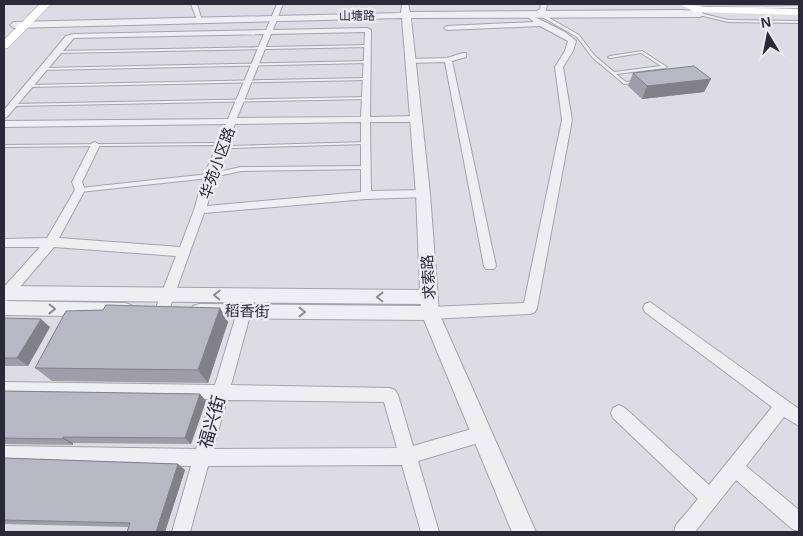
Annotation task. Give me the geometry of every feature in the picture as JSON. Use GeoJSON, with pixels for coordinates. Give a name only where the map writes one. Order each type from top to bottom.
{"type":"FeatureCollection","features":[{"type":"Feature","properties":{"kind":"main road"},"geometry":{"type":"LineString","coordinates":[[4,46],[36,4]]}},
{"type":"Feature","properties":{"kind":"main road"},"geometry":{"type":"LineString","coordinates":[[4,35],[46,4]]}},
{"type":"Feature","properties":{"kind":"main road"},"geometry":{"type":"LineString","coordinates":[[684,4],[696,9],[799,16]]}},
{"type":"Feature","properties":{"kind":"main road"},"geometry":{"type":"LineString","coordinates":[[696,9],[799,12]]}},
{"type":"Feature","properties":{"kind":"street"},"geometry":{"type":"LineString","coordinates":[[194,4],[199,19]]}},
{"type":"Feature","properties":{"kind":"street","name":"华苑小区路"},"geometry":{"type":"LineString","coordinates":[[165,302],[200,210],[209,176],[280,4]]}},
{"type":"Feature","properties":{"kind":"street"},"geometry":{"type":"LineString","coordinates":[[165,302],[530,308],[567,120],[559,67],[569,51],[572,41],[567,36],[541,24],[532,17],[542,9]]}},
{"type":"Feature","properties":{"kind":"street","name":"山塘路"},"geometry":{"type":"LineString","coordinates":[[21,23],[276,17],[405,10],[696,9]]}},
{"type":"Feature","properties":{"kind":"street","name":"求索路"},"geometry":{"type":"LineString","coordinates":[[405,10],[423,194],[429,305],[524,532]]}},
{"type":"Feature","properties":{"kind":"street"},"geometry":{"type":"LineString","coordinates":[[447,28],[541,24]]}},
{"type":"Feature","properties":{"kind":"street"},"geometry":{"type":"LineString","coordinates":[[4,115],[56,52],[69,38],[74,36],[367,30],[369,32],[369,46],[365,144],[366,195]]}},
{"type":"Feature","properties":{"kind":"street"},"geometry":{"type":"LineString","coordinates":[[410,61],[448,60],[463,56]]}},
{"type":"Feature","properties":{"kind":"street"},"geometry":{"type":"LineString","coordinates":[[448,60],[490,266]]}},
{"type":"Feature","properties":{"kind":"street"},"geometry":{"type":"LineString","coordinates":[[4,124],[416,119]]}},
{"type":"Feature","properties":{"kind":"street"},"geometry":{"type":"LineString","coordinates":[[4,297],[51,242],[80,190],[77,182],[95,145]]}},
{"type":"Feature","properties":{"kind":"street"},"geometry":{"type":"LineString","coordinates":[[200,210],[366,195],[423,194]]}},
{"type":"Feature","properties":{"kind":"street"},"geometry":{"type":"LineString","coordinates":[[4,243],[51,242],[184,252]]}},
{"type":"Feature","properties":{"kind":"street","name":"稻香街"},"geometry":{"type":"LineString","coordinates":[[4,297],[165,302],[244,312],[429,305]]}},
{"type":"Feature","properties":{"kind":"street"},"geometry":{"type":"LineString","coordinates":[[650,308],[799,418]]}},
{"type":"Feature","properties":{"kind":"street","name":"福兴街"},"geometry":{"type":"LineString","coordinates":[[181,532],[244,312]]}},
{"type":"Feature","properties":{"kind":"street"},"geometry":{"type":"LineString","coordinates":[[4,389],[390,395],[430,532]]}},
{"type":"Feature","properties":{"kind":"street"},"geometry":{"type":"LineString","coordinates":[[683,532],[782,406]]}},
{"type":"Feature","properties":{"kind":"street"},"geometry":{"type":"LineString","coordinates":[[619,413],[710,498]]}},
{"type":"Feature","properties":{"kind":"street"},"geometry":{"type":"LineString","coordinates":[[4,454],[202,458],[408,456],[482,434]]}},
{"type":"Feature","properties":{"kind":"street"},"geometry":{"type":"LineString","coordinates":[[734,467],[799,522]]}},
{"type":"Feature","properties":{"kind":"lane"},"geometry":{"type":"LineString","coordinates":[[696,9],[710,7],[799,7]]}},
{"type":"Feature","properties":{"kind":"lane"},"geometry":{"type":"LineString","coordinates":[[542,9],[578,36],[593,56],[625,83],[643,81]]}},
{"type":"Feature","properties":{"kind":"lane"},"geometry":{"type":"LineString","coordinates":[[696,9],[728,21],[799,22]]}},
{"type":"Feature","properties":{"kind":"lane"},"geometry":{"type":"LineString","coordinates":[[56,52],[369,46]]}},
{"type":"Feature","properties":{"kind":"lane"},"geometry":{"type":"LineString","coordinates":[[610,57],[642,52],[673,72]]}},
{"type":"Feature","properties":{"kind":"lane"},"geometry":{"type":"LineString","coordinates":[[43,69],[368,62]]}},
{"type":"Feature","properties":{"kind":"lane"},"geometry":{"type":"LineString","coordinates":[[613,73],[665,67]]}},
{"type":"Feature","properties":{"kind":"lane"},"geometry":{"type":"LineString","coordinates":[[28,86],[367,79]]}},
{"type":"Feature","properties":{"kind":"lane"},"geometry":{"type":"LineString","coordinates":[[12,104],[367,98]]}},
{"type":"Feature","properties":{"kind":"lane"},"geometry":{"type":"LineString","coordinates":[[4,146],[233,147],[365,144]]}},
{"type":"Feature","properties":{"kind":"lane"},"geometry":{"type":"LineString","coordinates":[[80,190],[209,176],[241,169],[366,168]]}},
{"type":"Feature","properties":{"kind":"building"},"geometry":{"type":"Polygon","coordinates":[[[694,66],[711,79],[647,86],[633,73],[694,66]]]}},
{"type":"Feature","properties":{"kind":"building"},"geometry":{"type":"Polygon","coordinates":[[[106,305],[220,308],[198,370],[35,368],[66,311],[103,310],[106,305]]]}},
{"type":"Feature","properties":{"kind":"building"},"geometry":{"type":"Polygon","coordinates":[[[4,318],[41,319],[17,358],[4,358],[4,318]]]}},
{"type":"Feature","properties":{"kind":"building"},"geometry":{"type":"Polygon","coordinates":[[[4,391],[200,394],[185,438],[63,437],[63,439],[4,438],[4,391]]]}},
{"type":"Feature","properties":{"kind":"building"},"geometry":{"type":"Polygon","coordinates":[[[4,458],[178,464],[156,532],[127,532],[130,523],[4,520],[4,458]]]}}]}
